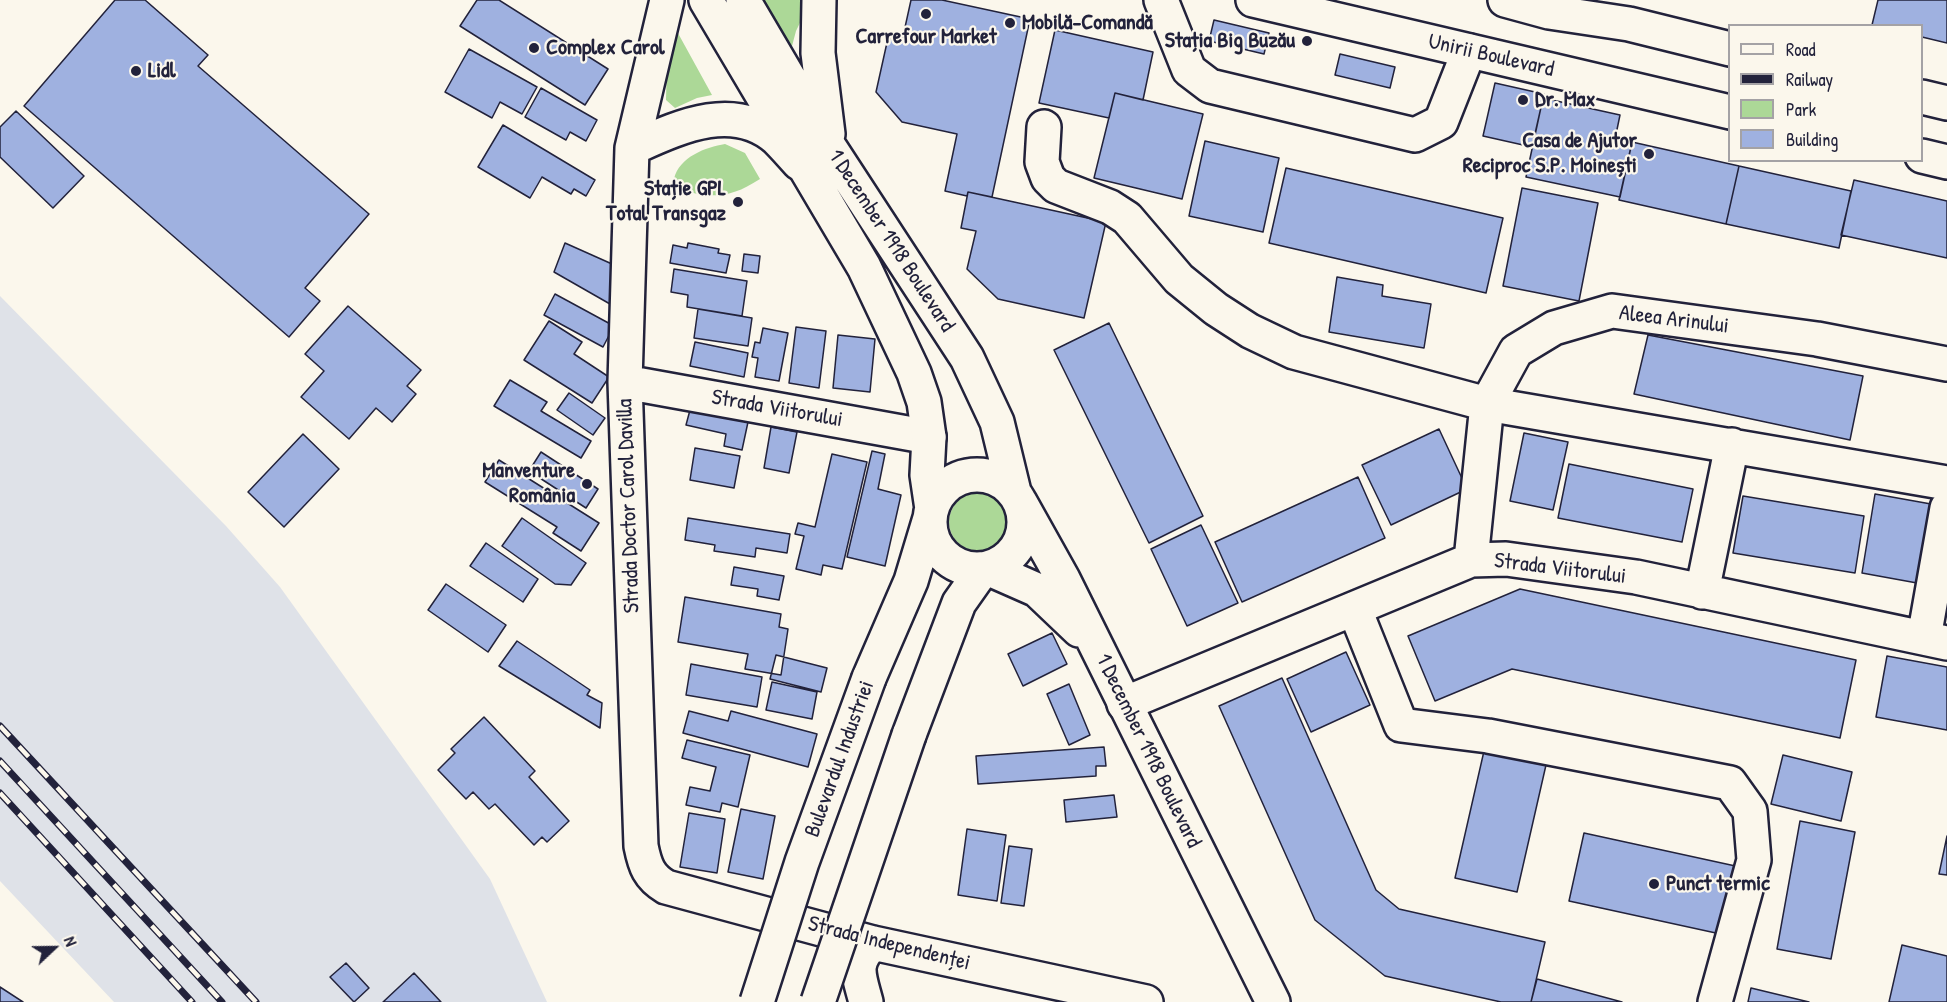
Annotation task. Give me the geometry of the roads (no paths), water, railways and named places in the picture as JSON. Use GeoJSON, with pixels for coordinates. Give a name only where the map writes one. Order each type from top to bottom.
{"type":"FeatureCollection","features":[{"type":"Feature","properties":{"kind":"street","name":"Strada Doctor Carol Davilla"},"geometry":{"type":"LineString","coordinates":[[645,864],[641,846],[625,382],[632,148],[667,0]]}},
{"type":"Feature","properties":{"kind":"street","name":"1 December 1918 Boulevard"},"geometry":{"type":"LineString","coordinates":[[706,0],[864,267],[914,373],[924,402],[929,437],[927,475],[931,513]]}},
{"type":"Feature","properties":{"kind":"street","name":"1 December 1918 Boulevard"},"geometry":{"type":"LineString","coordinates":[[743,0],[830,148],[967,358],[996,422],[1017,497],[1098,651],[1273,1002]]}},
{"type":"Feature","properties":{"kind":"street"},"geometry":{"type":"LineString","coordinates":[[819,0],[818,53],[830,148]]}},
{"type":"Feature","properties":{"kind":"street"},"geometry":{"type":"LineString","coordinates":[[1161,0],[1189,70],[1210,86],[1415,135],[1441,122],[1469,51]]}},
{"type":"Feature","properties":{"kind":"street","name":"Unirii Boulevard"},"geometry":{"type":"LineString","coordinates":[[1253,0],[1728,112]]}},
{"type":"Feature","properties":{"kind":"street"},"geometry":{"type":"LineString","coordinates":[[1505,0],[1549,12],[1629,24],[1728,49]]}},
{"type":"Feature","properties":{"kind":"street"},"geometry":{"type":"LineString","coordinates":[[1923,97],[1947,103]]}},
{"type":"Feature","properties":{"kind":"street"},"geometry":{"type":"LineString","coordinates":[[632,148],[674,129],[703,121],[722,119],[749,124],[775,138],[812,177]]}},
{"type":"Feature","properties":{"kind":"street"},"geometry":{"type":"LineString","coordinates":[[1044,127],[1042,162],[1048,178],[1056,186],[1110,207],[1127,218],[1179,279],[1216,309],[1250,331],[1294,352],[1487,404],[1947,483]]}},
{"type":"Feature","properties":{"kind":"street"},"geometry":{"type":"LineString","coordinates":[[1923,156],[1947,162]]}},
{"type":"Feature","properties":{"kind":"street","name":"Aleea Arinului"},"geometry":{"type":"LineString","coordinates":[[1471,560],[1487,404],[1516,351],[1554,328],[1612,311],[1817,339],[1947,364]]}},
{"type":"Feature","properties":{"kind":"street","name":"Strada Viitorului"},"geometry":{"type":"LineString","coordinates":[[625,382],[929,437]]}},
{"type":"Feature","properties":{"kind":"street"},"geometry":{"type":"LineString","coordinates":[[1702,592],[1732,445]]}},
{"type":"Feature","properties":{"kind":"street"},"geometry":{"type":"LineString","coordinates":[[818,1002],[909,735],[958,603],[985,569],[1008,558],[1022,538],[1024,514],[1017,497],[1003,482],[989,476],[968,476],[948,485],[938,495],[931,513],[930,530],[940,552],[959,566],[985,569],[1037,590],[1098,651]]}},
{"type":"Feature","properties":{"kind":"street"},"geometry":{"type":"LineString","coordinates":[[1935,641],[1947,508]]}},
{"type":"Feature","properties":{"kind":"street","name":"Bulevardul Industriei"},"geometry":{"type":"LineString","coordinates":[[757,1002],[802,862],[869,678],[911,580],[931,513]]}},
{"type":"Feature","properties":{"kind":"street","name":"Strada Viitorului"},"geometry":{"type":"LineString","coordinates":[[1124,704],[1471,560],[1506,559],[1636,578],[1935,641]]}},
{"type":"Feature","properties":{"kind":"street"},"geometry":{"type":"LineString","coordinates":[[1355,610],[1401,725],[1488,736],[1730,783],[1750,811],[1754,860],[1715,1002]]}},
{"type":"Feature","properties":{"kind":"street","name":"Strada Independenței"},"geometry":{"type":"LineString","coordinates":[[645,864],[653,879],[666,887],[873,943],[1146,1002]]}},
{"type":"Feature","properties":{"kind":"street"},"geometry":{"type":"LineString","coordinates":[[866,1002],[857,966],[863,953],[873,943]]}},
{"type":"Feature","properties":{"kind":"railway"},"geometry":{"type":"LineString","coordinates":[[0,726],[256,1002]]}},
{"type":"Feature","properties":{"kind":"railway"},"geometry":{"type":"LineString","coordinates":[[0,761],[222,1002]]}},
{"type":"Feature","properties":{"kind":"railway"},"geometry":{"type":"LineString","coordinates":[[0,793],[192,1002]]}},
{"type":"Feature","properties":{"kind":"place","name":"Carrefour Market"},"geometry":{"type":"Point","coordinates":[926,14]}},
{"type":"Feature","properties":{"kind":"place","name":"Mobilă-Comandă"},"geometry":{"type":"Point","coordinates":[1010,23]}},
{"type":"Feature","properties":{"kind":"place","name":"Stația Big Buzău"},"geometry":{"type":"Point","coordinates":[1307,41]}},
{"type":"Feature","properties":{"kind":"place","name":"Complex Carol"},"geometry":{"type":"Point","coordinates":[534,48]}},
{"type":"Feature","properties":{"kind":"place","name":"Lidl"},"geometry":{"type":"Point","coordinates":[136,71]}},
{"type":"Feature","properties":{"kind":"place","name":"Dr. Max"},"geometry":{"type":"Point","coordinates":[1523,100]}},
{"type":"Feature","properties":{"kind":"place","name":"Casa de Ajutor Reciproc S.P. Moinești"},"geometry":{"type":"Point","coordinates":[1649,154]}},
{"type":"Feature","properties":{"kind":"place","name":"Stație GPL Total Transgaz"},"geometry":{"type":"Point","coordinates":[738,202]}},
{"type":"Feature","properties":{"kind":"place","name":"Manventure România"},"geometry":{"type":"Point","coordinates":[587,484]}},
{"type":"Feature","properties":{"kind":"place","name":"Punct termic"},"geometry":{"type":"Point","coordinates":[1654,884]}}]}
